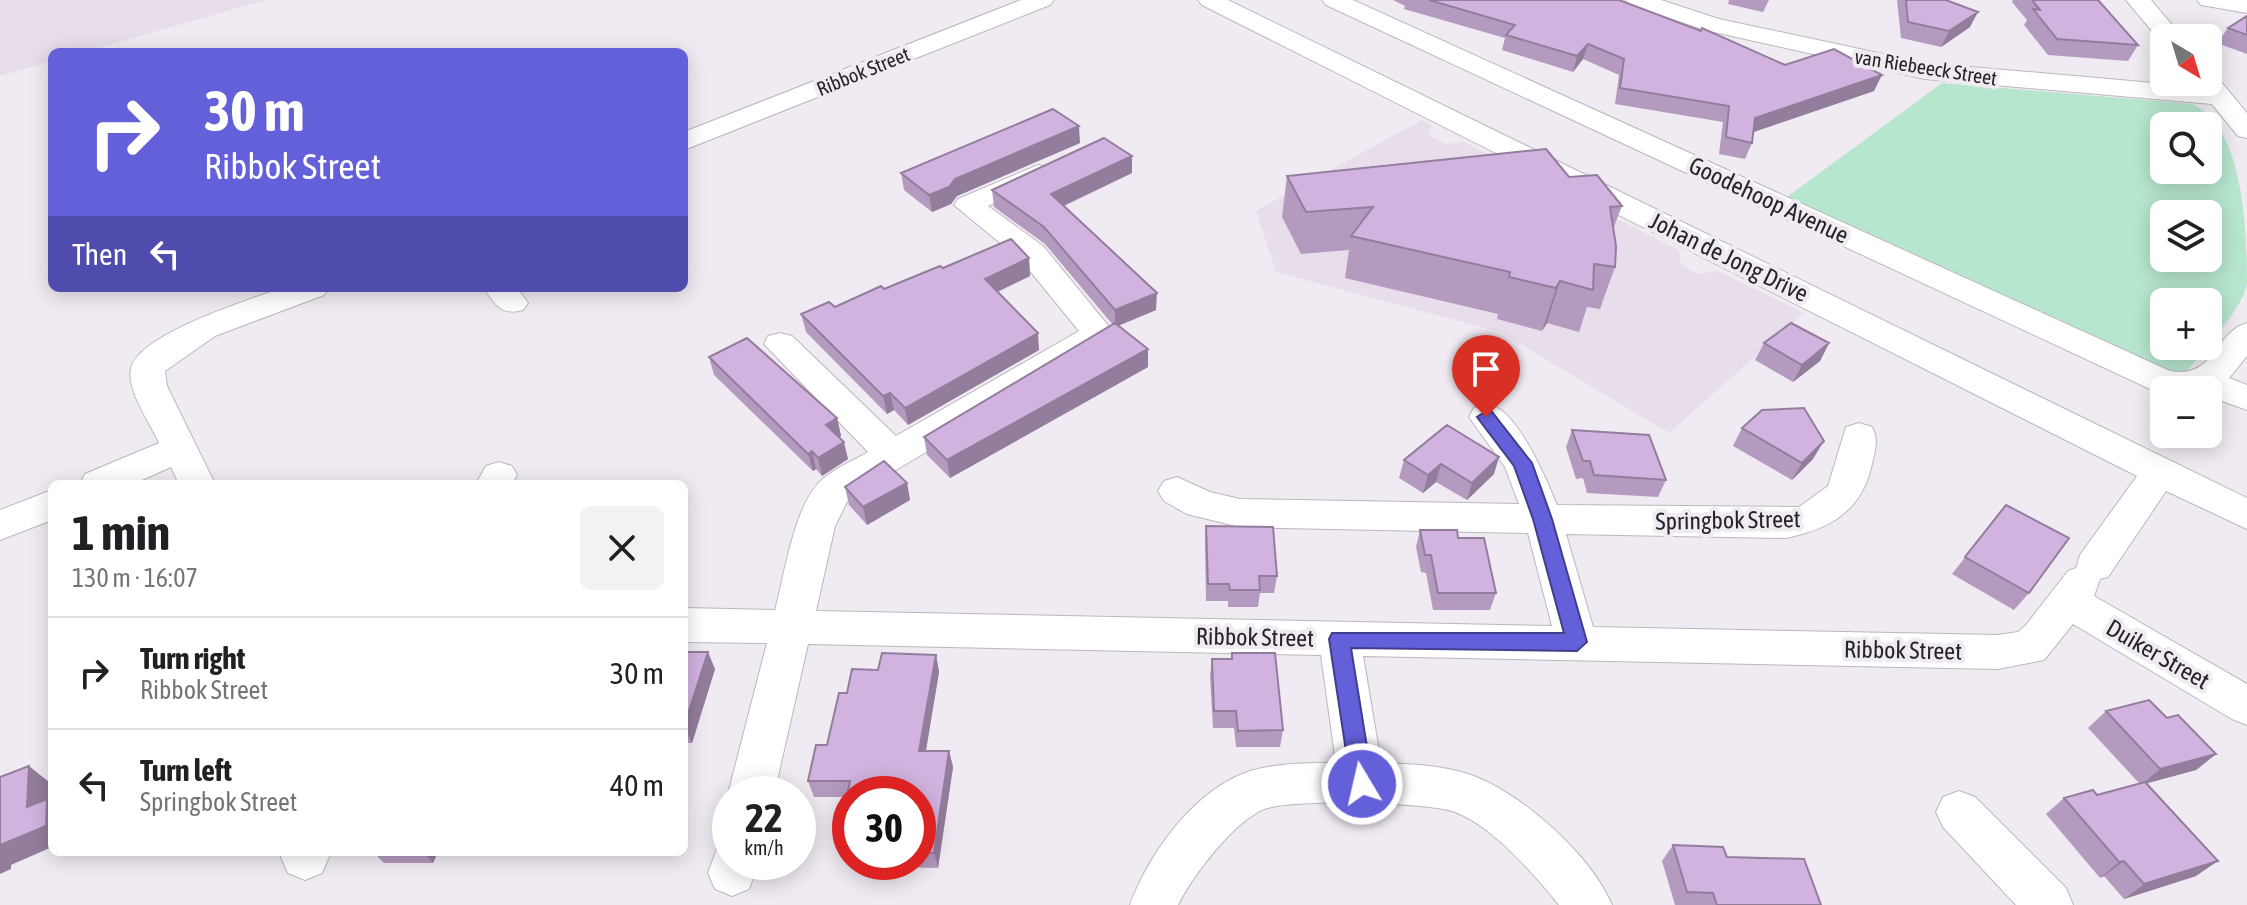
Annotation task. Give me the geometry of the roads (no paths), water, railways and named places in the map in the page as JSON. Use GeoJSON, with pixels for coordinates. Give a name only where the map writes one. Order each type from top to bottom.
{"type":"FeatureCollection","features":[{"type":"Feature","properties":{"kind":"street","name":"Ribbok Street"},"geometry":{"type":"LineString","coordinates":[[688,140],[1042,0]]}},
{"type":"Feature","properties":{"kind":"street","name":"Johan de Jong Drive"},"geometry":{"type":"LineString","coordinates":[[1210,0],[2247,515]]}},
{"type":"Feature","properties":{"kind":"street","name":"Goodehoop Avenue"},"geometry":{"type":"LineString","coordinates":[[1334,0],[2151,376]]}},
{"type":"Feature","properties":{"kind":"street","name":"van Riebeeck Street"},"geometry":{"type":"LineString","coordinates":[[1638,0],[1725,28],[1925,71],[2150,86]]}},
{"type":"Feature","properties":{"kind":"street"},"geometry":{"type":"LineString","coordinates":[[2138,0],[2159,24]]}},
{"type":"Feature","properties":{"kind":"street"},"geometry":{"type":"LineString","coordinates":[[2209,0],[2247,6]]}},
{"type":"Feature","properties":{"kind":"street"},"geometry":{"type":"LineString","coordinates":[[2219,96],[2247,130]]}},
{"type":"Feature","properties":{"kind":"street"},"geometry":{"type":"LineString","coordinates":[[755,776],[823,507],[836,488],[891,453],[1099,334],[1032,253],[968,205],[1064,161]]}},
{"type":"Feature","properties":{"kind":"street"},"geometry":{"type":"LineString","coordinates":[[195,480],[150,386],[148,368],[161,353],[196,333],[303,292]]}},
{"type":"Feature","properties":{"kind":"street"},"geometry":{"type":"LineString","coordinates":[[2211,376],[2247,334]]}},
{"type":"Feature","properties":{"kind":"street"},"geometry":{"type":"LineString","coordinates":[[780,344],[891,453]]}},
{"type":"Feature","properties":{"kind":"street"},"geometry":{"type":"LineString","coordinates":[[2222,388],[2247,398]]}},
{"type":"Feature","properties":{"kind":"street"},"geometry":{"type":"LineString","coordinates":[[1486,417],[1522,463],[1543,519],[1577,642]]}},
{"type":"Feature","properties":{"kind":"street","name":"Springbok Street"},"geometry":{"type":"LineString","coordinates":[[1177,491],[1200,504],[1240,513],[1805,522],[1819,515],[1851,484],[1859,436]]}},
{"type":"Feature","properties":{"kind":"street"},"geometry":{"type":"LineString","coordinates":[[107,480],[179,449]]}},
{"type":"Feature","properties":{"kind":"street","name":"Ribbok Street"},"geometry":{"type":"LineString","coordinates":[[688,625],[1998,652],[2029,648],[2041,637],[2160,471]]}},
{"type":"Feature","properties":{"kind":"street"},"geometry":{"type":"LineString","coordinates":[[0,526],[48,506]]}},
{"type":"Feature","properties":{"kind":"street","name":"Duiker Street"},"geometry":{"type":"LineString","coordinates":[[2081,583],[2247,706]]}},
{"type":"Feature","properties":{"kind":"street"},"geometry":{"type":"LineString","coordinates":[[1339,639],[1362,784]]}},
{"type":"Feature","properties":{"kind":"street"},"geometry":{"type":"LineString","coordinates":[[1154,905],[1159,885],[1176,861],[1252,792],[1271,787],[1362,784],[1449,789],[1467,794],[1552,860],[1588,905]]}},
{"type":"Feature","properties":{"kind":"street"},"geometry":{"type":"LineString","coordinates":[[1959,812],[2049,905]]}}]}
